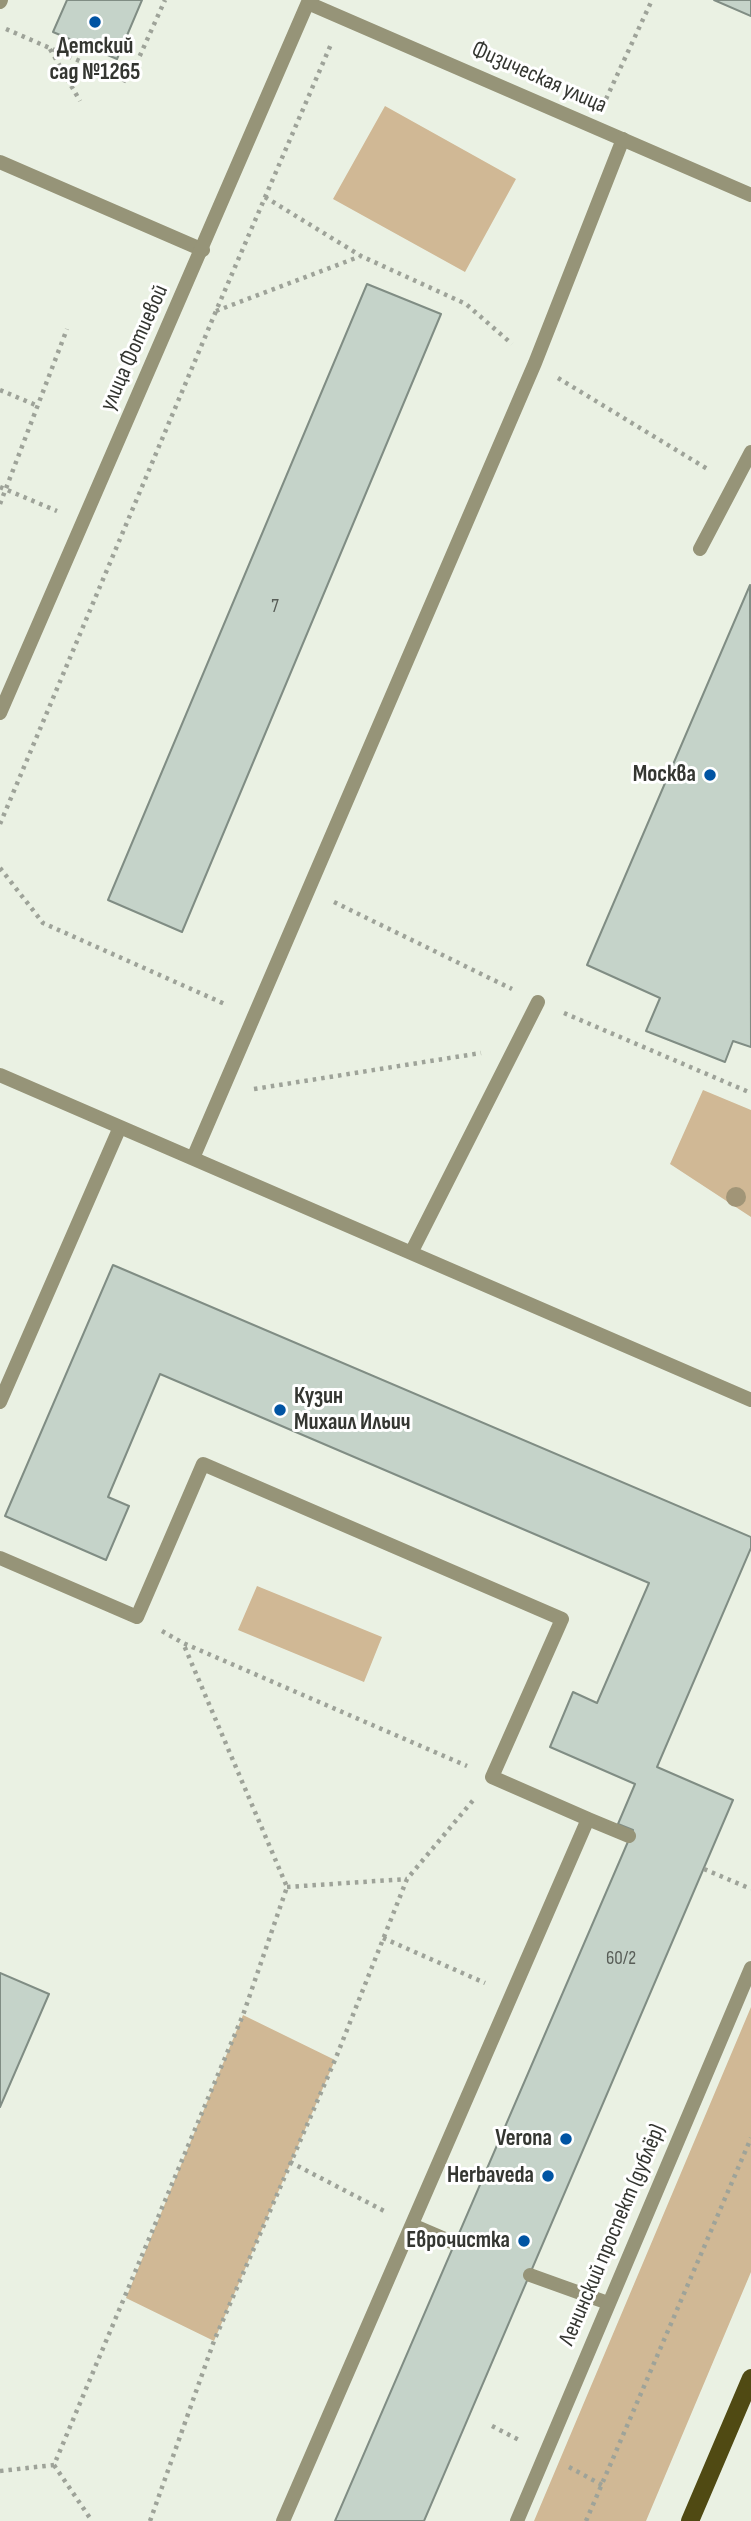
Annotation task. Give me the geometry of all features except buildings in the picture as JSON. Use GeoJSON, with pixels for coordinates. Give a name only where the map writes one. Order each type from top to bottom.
{"type":"FeatureCollection","features":[{"type":"Feature","properties":{"kind":"main road"},"geometry":{"type":"LineString","coordinates":[[690,2521],[751,2378]]}},
{"type":"Feature","properties":{"kind":"street","name":"Физическая улица"},"geometry":{"type":"LineString","coordinates":[[309,1],[342,18],[751,195]]}},
{"type":"Feature","properties":{"kind":"street","name":"улица Фотиевой"},"geometry":{"type":"LineString","coordinates":[[0,713],[309,1]]}},
{"type":"Feature","properties":{"kind":"street"},"geometry":{"type":"LineString","coordinates":[[193,1158],[535,363],[623,139]]}},
{"type":"Feature","properties":{"kind":"street"},"geometry":{"type":"LineString","coordinates":[[0,162],[203,250]]}},
{"type":"Feature","properties":{"kind":"street"},"geometry":{"type":"LineString","coordinates":[[700,549],[751,452]]}},
{"type":"Feature","properties":{"kind":"street"},"geometry":{"type":"LineString","coordinates":[[411,1253],[538,1002]]}},
{"type":"Feature","properties":{"kind":"street"},"geometry":{"type":"LineString","coordinates":[[0,1075],[751,1400]]}},
{"type":"Feature","properties":{"kind":"street"},"geometry":{"type":"LineString","coordinates":[[0,1402],[120,1127]]}},
{"type":"Feature","properties":{"kind":"street"},"geometry":{"type":"LineString","coordinates":[[0,1558],[136,1617],[203,1464],[562,1619],[492,1777],[629,1836]]}},
{"type":"Feature","properties":{"kind":"street"},"geometry":{"type":"LineString","coordinates":[[283,2521],[588,1819]]}},
{"type":"Feature","properties":{"kind":"street","name":"Ленинский проспект (дублёр)"},"geometry":{"type":"LineString","coordinates":[[517,2521],[751,1968]]}},
{"type":"Feature","properties":{"kind":"street"},"geometry":{"type":"LineString","coordinates":[[412,2225],[454,2243]]}},
{"type":"Feature","properties":{"kind":"street"},"geometry":{"type":"LineString","coordinates":[[530,2275],[608,2303]]}},
{"type":"Feature","properties":{"kind":"path"},"geometry":{"type":"LineString","coordinates":[[0,27],[128,82],[165,0]]}},
{"type":"Feature","properties":{"kind":"path"},"geometry":{"type":"LineString","coordinates":[[606,99],[653,0]]}},
{"type":"Feature","properties":{"kind":"path"},"geometry":{"type":"LineString","coordinates":[[0,824],[342,18]]}},
{"type":"Feature","properties":{"kind":"path"},"geometry":{"type":"LineString","coordinates":[[50,48],[80,101]]}},
{"type":"Feature","properties":{"kind":"path"},"geometry":{"type":"LineString","coordinates":[[265,197],[361,256],[466,304],[535,363],[734,486]]}},
{"type":"Feature","properties":{"kind":"path"},"geometry":{"type":"LineString","coordinates":[[216,310],[361,256]]}},
{"type":"Feature","properties":{"kind":"path"},"geometry":{"type":"LineString","coordinates":[[0,504],[67,329]]}},
{"type":"Feature","properties":{"kind":"path"},"geometry":{"type":"LineString","coordinates":[[0,390],[38,406]]}},
{"type":"Feature","properties":{"kind":"path"},"geometry":{"type":"LineString","coordinates":[[0,487],[63,514]]}},
{"type":"Feature","properties":{"kind":"path"},"geometry":{"type":"LineString","coordinates":[[0,869],[43,923],[254,1017]]}},
{"type":"Feature","properties":{"kind":"path"},"geometry":{"type":"LineString","coordinates":[[308,889],[538,1002],[751,1093]]}},
{"type":"Feature","properties":{"kind":"path"},"geometry":{"type":"LineString","coordinates":[[220,1095],[516,1048]]}},
{"type":"Feature","properties":{"kind":"path"},"geometry":{"type":"LineString","coordinates":[[136,1617],[183,1643],[492,1777],[407,1879],[334,2060],[214,2341],[150,2521]]}},
{"type":"Feature","properties":{"kind":"path"},"geometry":{"type":"LineString","coordinates":[[54,2466],[243,2015],[287,1887],[183,1643]]}},
{"type":"Feature","properties":{"kind":"path"},"geometry":{"type":"LineString","coordinates":[[704,1869],[751,1889]]}},
{"type":"Feature","properties":{"kind":"path"},"geometry":{"type":"LineString","coordinates":[[287,1887],[407,1879]]}},
{"type":"Feature","properties":{"kind":"path"},"geometry":{"type":"LineString","coordinates":[[383,1938],[512,1995]]}},
{"type":"Feature","properties":{"kind":"path"},"geometry":{"type":"LineString","coordinates":[[586,2521],[751,2138]]}},
{"type":"Feature","properties":{"kind":"path"},"geometry":{"type":"LineString","coordinates":[[290,2162],[412,2225]]}},
{"type":"Feature","properties":{"kind":"path"},"geometry":{"type":"LineString","coordinates":[[545,2455],[602,2485]]}},
{"type":"Feature","properties":{"kind":"path"},"geometry":{"type":"LineString","coordinates":[[0,2471],[54,2466]]}},
{"type":"Feature","properties":{"kind":"path"},"geometry":{"type":"LineString","coordinates":[[54,2466],[92,2521]]}},
{"type":"Feature","properties":{"kind":"shaded area"},"geometry":{"type":"Polygon","coordinates":[[[385,106],[516,179],[465,272],[333,199],[385,106]]]}},
{"type":"Feature","properties":{"kind":"shaded area"},"geometry":{"type":"Polygon","coordinates":[[[703,1090],[751,1110],[751,1217],[670,1164],[703,1090]]]}},
{"type":"Feature","properties":{"kind":"shaded area"},"geometry":{"type":"Polygon","coordinates":[[[257,1586],[382,1637],[364,1682],[238,1630],[257,1586]]]}},
{"type":"Feature","properties":{"kind":"shaded area"},"geometry":{"type":"Polygon","coordinates":[[[751,2007],[751,2272],[646,2521],[534,2521],[751,2007]]]}},
{"type":"Feature","properties":{"kind":"shaded area"},"geometry":{"type":"Polygon","coordinates":[[[243,2015],[335,2060],[214,2341],[126,2298],[243,2015]]]}},
{"type":"Feature","properties":{"kind":"place","name":"Детский сад №1265"},"geometry":{"type":"Point","coordinates":[95,22]}},
{"type":"Feature","properties":{"kind":"place","name":"Москва"},"geometry":{"type":"Point","coordinates":[710,775]}},
{"type":"Feature","properties":{"kind":"place","name":"Кузин Михаил Ильич"},"geometry":{"type":"Point","coordinates":[280,1410]}},
{"type":"Feature","properties":{"kind":"place","name":"Verona"},"geometry":{"type":"Point","coordinates":[566,2139]}},
{"type":"Feature","properties":{"kind":"place","name":"Herbaveda"},"geometry":{"type":"Point","coordinates":[548,2176]}},
{"type":"Feature","properties":{"kind":"place","name":"Еврочистка"},"geometry":{"type":"Point","coordinates":[524,2241]}}]}
